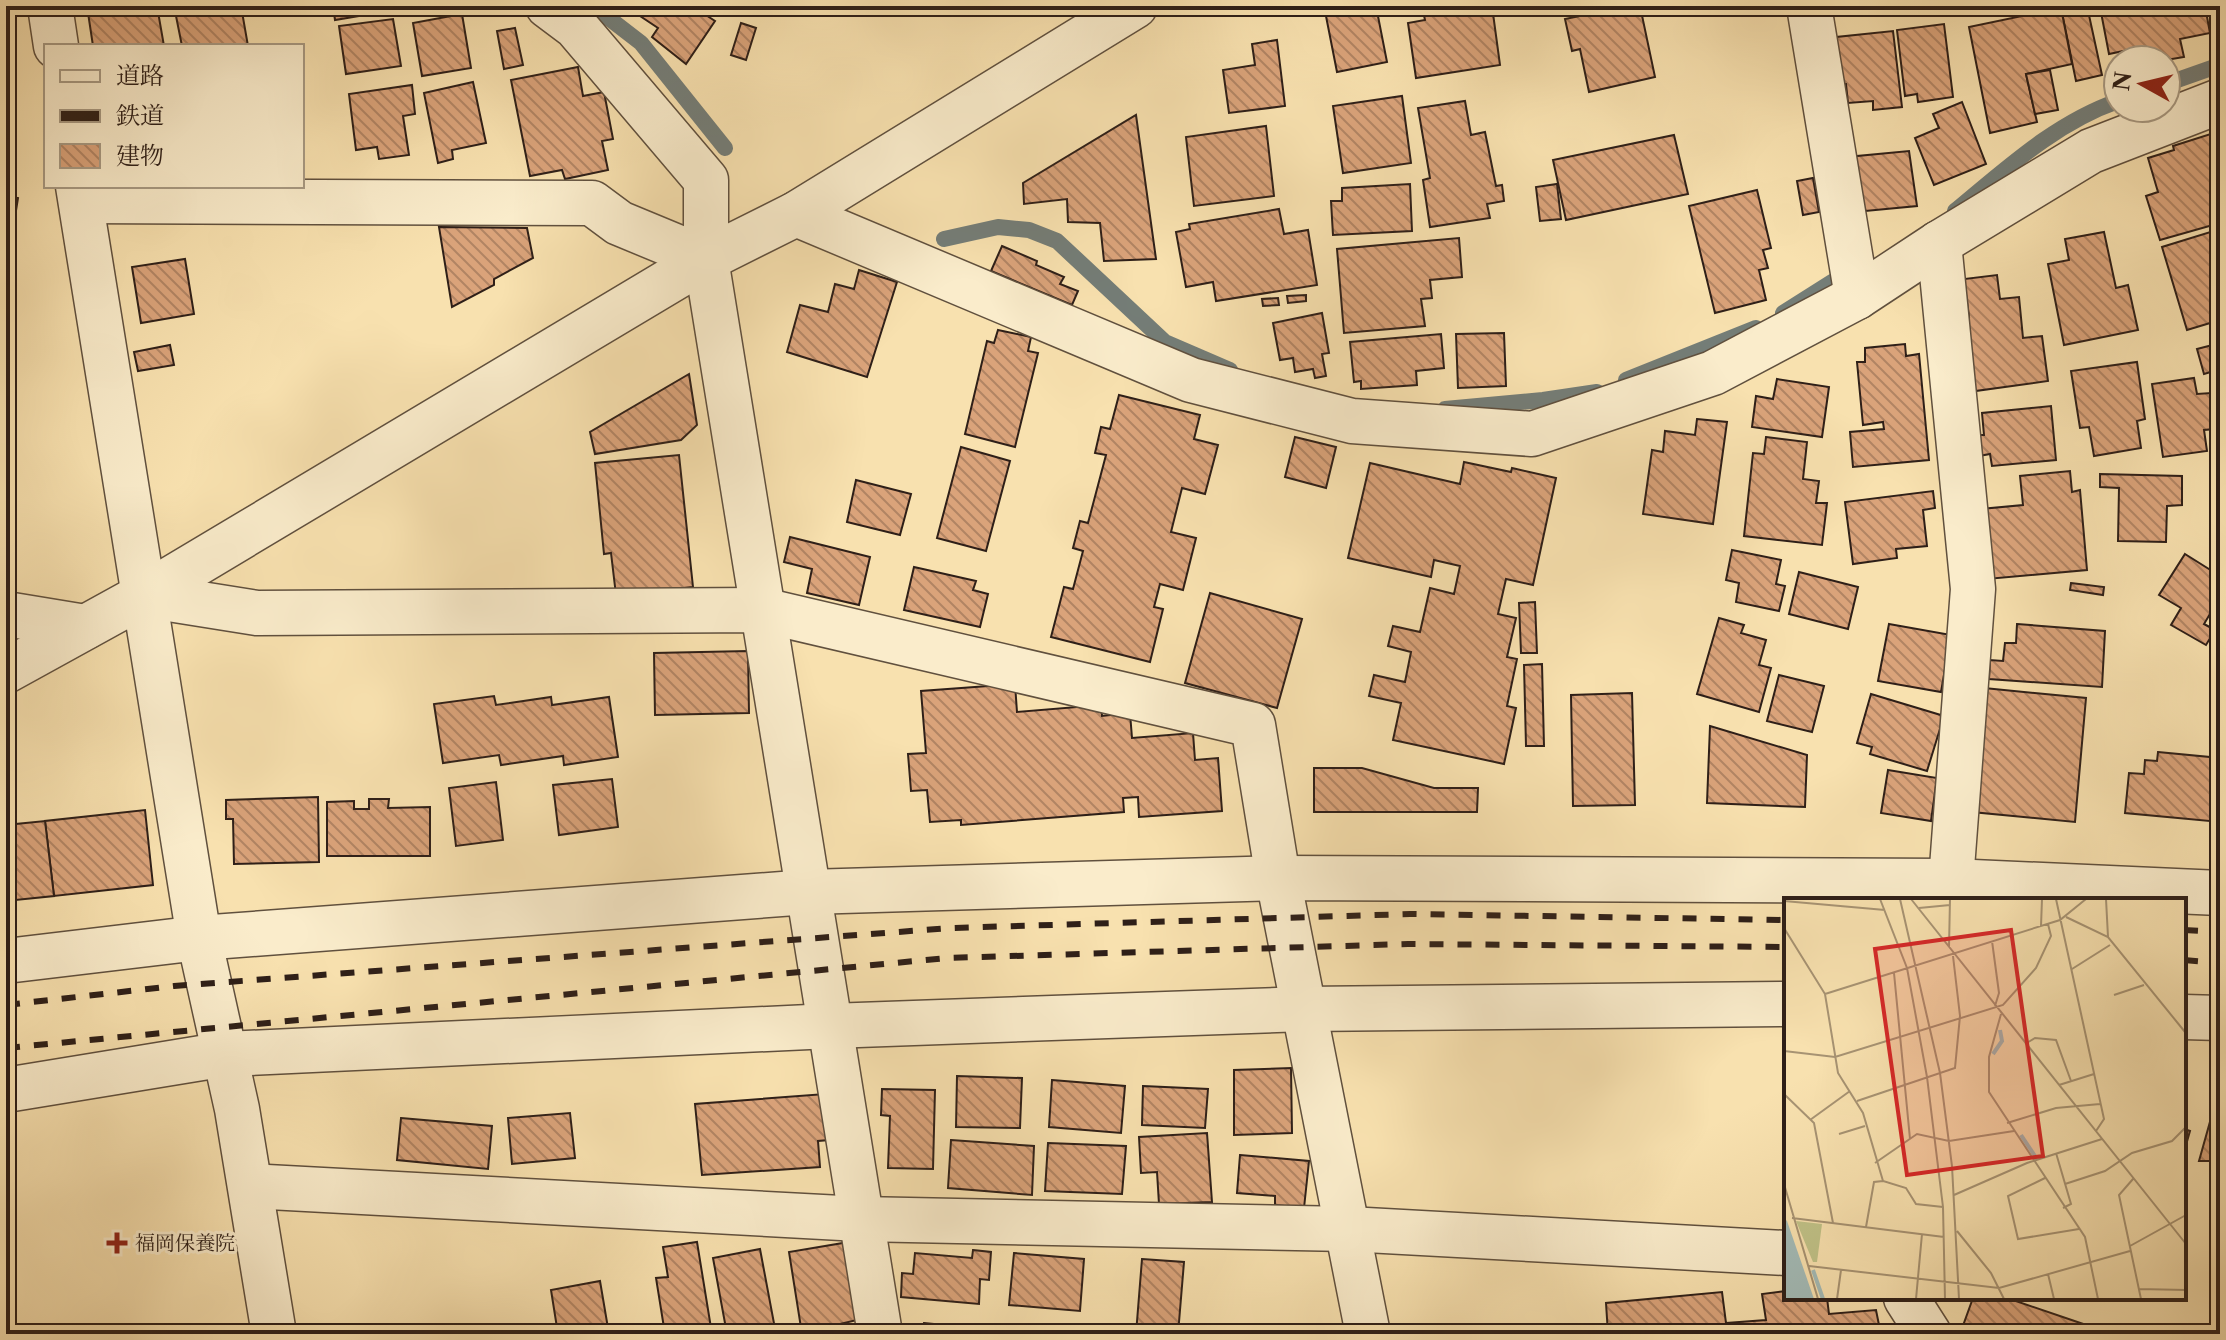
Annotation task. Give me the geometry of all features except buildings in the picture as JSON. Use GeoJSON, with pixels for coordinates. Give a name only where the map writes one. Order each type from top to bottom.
{"type":"FeatureCollection","features":[{"type":"Feature","properties":{"kind":"street"},"geometry":{"type":"LineString","coordinates":[[50,6],[56,44]]}},
{"type":"Feature","properties":{"kind":"street"},"geometry":{"type":"LineString","coordinates":[[548,6],[576,27],[706,180],[706,259],[880,1334]]}},
{"type":"Feature","properties":{"kind":"street"},"geometry":{"type":"LineString","coordinates":[[1809,6],[1853,276]]}},
{"type":"Feature","properties":{"kind":"street"},"geometry":{"type":"LineString","coordinates":[[6,671],[144,595],[706,259],[796,214],[1119,10]]}},
{"type":"Feature","properties":{"kind":"street"},"geometry":{"type":"LineString","coordinates":[[796,214],[1191,380],[1352,421],[1532,434],[1713,373],[1853,276],[1939,243],[2091,151],[2220,101]]}},
{"type":"Feature","properties":{"kind":"street"},"geometry":{"type":"LineString","coordinates":[[274,1334],[226,1054],[199,938],[80,193],[592,203],[619,223],[706,259]]}},
{"type":"Feature","properties":{"kind":"street"},"geometry":{"type":"LineString","coordinates":[[1939,243],[1973,589],[1947,890]]}},
{"type":"Feature","properties":{"kind":"street"},"geometry":{"type":"LineString","coordinates":[[144,595],[257,613],[762,610],[1253,725],[1278,878],[1368,1334]]}},
{"type":"Feature","properties":{"kind":"street"},"geometry":{"type":"LineString","coordinates":[[6,614],[85,627]]}},
{"type":"Feature","properties":{"kind":"street"},"geometry":{"type":"LineString","coordinates":[[6,961],[199,938],[808,892],[1278,878],[2220,893]]}},
{"type":"Feature","properties":{"kind":"street"},"geometry":{"type":"LineString","coordinates":[[6,1090],[226,1054],[830,1026],[1304,1009],[1784,1004]]}},
{"type":"Feature","properties":{"kind":"street"},"geometry":{"type":"LineString","coordinates":[[2186,1017],[2220,1018]]}},
{"type":"Feature","properties":{"kind":"street"},"geometry":{"type":"LineString","coordinates":[[251,1186],[860,1219],[1348,1229],[1784,1253]]}},
{"type":"Feature","properties":{"kind":"street"},"geometry":{"type":"LineString","coordinates":[[1907,1300],[1929,1334]]}},
{"type":"Feature","properties":{"kind":"waterway"},"geometry":{"type":"LineString","coordinates":[[593,6],[641,43],[725,148]]}},
{"type":"Feature","properties":{"kind":"waterway"},"geometry":{"type":"LineString","coordinates":[[2182,78],[2220,65]]}},
{"type":"Feature","properties":{"kind":"waterway"},"geometry":{"type":"LineString","coordinates":[[1955,211],[2052,134],[2102,107]]}},
{"type":"Feature","properties":{"kind":"waterway"},"geometry":{"type":"LineString","coordinates":[[944,239],[998,227],[1029,230],[1057,241],[1165,342],[1230,370]]}},
{"type":"Feature","properties":{"kind":"waterway"},"geometry":{"type":"LineString","coordinates":[[1783,313],[1849,274]]}},
{"type":"Feature","properties":{"kind":"waterway"},"geometry":{"type":"LineString","coordinates":[[1626,380],[1756,328]]}},
{"type":"Feature","properties":{"kind":"waterway"},"geometry":{"type":"LineString","coordinates":[[1445,409],[1597,392]]}},
{"type":"Feature","properties":{"kind":"railway"},"geometry":{"type":"LineString","coordinates":[[6,1005],[174,986],[951,928],[1410,914],[1784,920]]}},
{"type":"Feature","properties":{"kind":"railway"},"geometry":{"type":"LineString","coordinates":[[2186,930],[2220,932]]}},
{"type":"Feature","properties":{"kind":"railway"},"geometry":{"type":"LineString","coordinates":[[6,1048],[947,958],[1408,944],[1784,947]]}},
{"type":"Feature","properties":{"kind":"railway"},"geometry":{"type":"LineString","coordinates":[[2186,960],[2220,963]]}},
{"type":"Feature","properties":{"kind":"place","name":"福岡保養院"},"geometry":{"type":"Point","coordinates":[117,1243]}}]}
